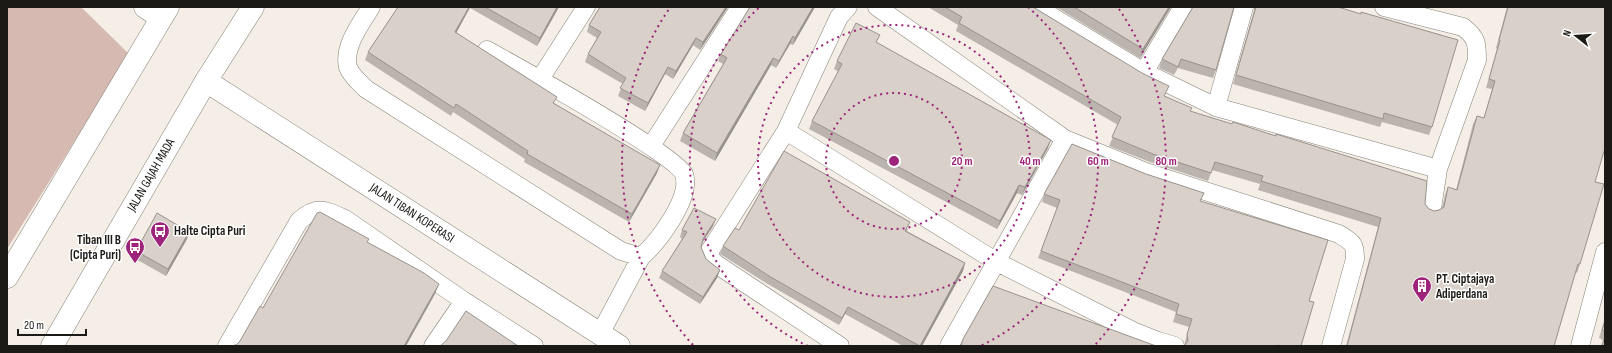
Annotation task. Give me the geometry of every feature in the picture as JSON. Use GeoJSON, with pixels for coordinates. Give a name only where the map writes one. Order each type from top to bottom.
{"type":"FeatureCollection","features":[{"type":"Feature","properties":{"kind":"main road","name":"JALAN GAJAH MADA"},"geometry":{"type":"LineString","coordinates":[[52,346],[206,81],[253,7]]}},
{"type":"Feature","properties":{"kind":"main road"},"geometry":{"type":"LineString","coordinates":[[7,278],[158,11]]}},
{"type":"Feature","properties":{"kind":"main road","name":"JALAN TIBAN KOPERASI"},"geometry":{"type":"LineString","coordinates":[[206,81],[619,346]]}},
{"type":"Feature","properties":{"kind":"street"},"geometry":{"type":"LineString","coordinates":[[371,7],[353,38],[348,54],[348,68],[366,89],[621,251],[641,257]]}},
{"type":"Feature","properties":{"kind":"street"},"geometry":{"type":"LineString","coordinates":[[540,79],[586,7]]}},
{"type":"Feature","properties":{"kind":"street"},"geometry":{"type":"LineString","coordinates":[[651,146],[740,7]]}},
{"type":"Feature","properties":{"kind":"street"},"geometry":{"type":"LineString","coordinates":[[840,346],[711,259],[709,252],[786,131],[839,17],[848,7]]}},
{"type":"Feature","properties":{"kind":"street"},"geometry":{"type":"LineString","coordinates":[[877,7],[1065,139],[1146,172],[1339,234],[1349,240],[1355,247],[1355,260],[1331,346]]}},
{"type":"Feature","properties":{"kind":"street"},"geometry":{"type":"LineString","coordinates":[[1036,7],[1144,72],[1216,107],[1438,169]]}},
{"type":"Feature","properties":{"kind":"street"},"geometry":{"type":"LineString","coordinates":[[1144,72],[1184,7]]}},
{"type":"Feature","properties":{"kind":"street"},"geometry":{"type":"LineString","coordinates":[[1216,107],[1244,7]]}},
{"type":"Feature","properties":{"kind":"street"},"geometry":{"type":"LineString","coordinates":[[1384,7],[1463,28],[1472,34],[1477,45],[1477,60],[1438,169],[1432,210]]}},
{"type":"Feature","properties":{"kind":"street"},"geometry":{"type":"LineString","coordinates":[[487,50],[540,79],[651,146],[684,172],[684,195],[671,221],[652,247],[641,257],[600,334]]}},
{"type":"Feature","properties":{"kind":"street"},"geometry":{"type":"LineString","coordinates":[[786,131],[997,262],[1133,331],[1175,346]]}},
{"type":"Feature","properties":{"kind":"street"},"geometry":{"type":"LineString","coordinates":[[949,346],[1065,139]]}},
{"type":"Feature","properties":{"kind":"street"},"geometry":{"type":"LineString","coordinates":[[227,346],[299,221],[308,213],[315,210],[329,212],[345,219],[464,301],[534,346]]}},
{"type":"Feature","properties":{"kind":"street"},"geometry":{"type":"LineString","coordinates":[[1580,346],[1605,252]]}},
{"type":"Feature","properties":{"kind":"street"},"geometry":{"type":"LineString","coordinates":[[433,346],[464,301]]}},
{"type":"Feature","properties":{"kind":"shaded area"},"geometry":{"type":"Polygon","coordinates":[[[7,7],[81,7],[129,54],[7,249],[7,7]]]}},
{"type":"Feature","properties":{"kind":"building"},"geometry":{"type":"Polygon","coordinates":[[[398,7],[469,7],[455,32],[557,97],[553,103],[660,165],[632,214],[527,154],[528,151],[456,104],[454,108],[368,52],[398,7]]]}},
{"type":"Feature","properties":{"kind":"building"},"geometry":{"type":"Polygon","coordinates":[[[485,7],[557,7],[540,38],[485,7]]]}},
{"type":"Feature","properties":{"kind":"building"},"geometry":{"type":"Polygon","coordinates":[[[600,7],[726,7],[703,42],[696,38],[676,71],[668,67],[648,103],[620,88],[626,78],[588,54],[601,32],[589,25],[600,7]]]}},
{"type":"Feature","properties":{"kind":"building"},"geometry":{"type":"Polygon","coordinates":[[[750,7],[813,7],[795,38],[793,36],[779,61],[773,58],[717,153],[683,133],[727,58],[721,54],[750,7]]]}},
{"type":"Feature","properties":{"kind":"building"},"geometry":{"type":"Polygon","coordinates":[[[945,7],[1033,7],[1142,73],[1169,86],[1164,96],[1192,108],[1190,111],[1232,124],[1233,122],[1276,136],[1276,134],[1427,181],[1425,204],[1429,209],[1434,211],[1444,207],[1448,187],[1457,190],[1477,116],[1484,118],[1495,81],[1489,79],[1508,7],[1605,7],[1605,148],[1595,182],[1604,184],[1580,264],[1578,264],[1554,346],[1347,346],[1381,218],[1261,181],[1263,176],[1215,162],[1211,173],[1153,154],[1112,137],[1121,117],[959,23],[962,17],[945,7]]]}},
{"type":"Feature","properties":{"kind":"building"},"geometry":{"type":"Polygon","coordinates":[[[1074,7],[1169,7],[1143,49],[1074,7]]]}},
{"type":"Feature","properties":{"kind":"building"},"geometry":{"type":"Polygon","coordinates":[[[1193,7],[1234,7],[1216,70],[1181,59],[1178,67],[1162,59],[1193,7]]]}},
{"type":"Feature","properties":{"kind":"building"},"geometry":{"type":"Polygon","coordinates":[[[1256,7],[1338,7],[1361,14],[1361,12],[1458,40],[1432,127],[1384,113],[1383,119],[1236,75],[1256,7]]]}},
{"type":"Feature","properties":{"kind":"building"},"geometry":{"type":"Polygon","coordinates":[[[856,23],[880,35],[876,42],[1051,140],[1025,187],[1019,185],[1000,221],[812,121],[842,64],[837,61],[856,23]]]}},
{"type":"Feature","properties":{"kind":"building"},"geometry":{"type":"Polygon","coordinates":[[[1072,144],[1146,174],[1204,193],[1200,201],[1328,240],[1309,301],[1314,302],[1301,346],[1184,346],[1188,341],[1187,334],[1192,319],[1176,314],[1179,304],[1041,251],[1060,200],[1044,194],[1072,144]]]}},
{"type":"Feature","properties":{"kind":"building"},"geometry":{"type":"Polygon","coordinates":[[[784,151],[910,222],[905,231],[965,263],[920,346],[848,307],[842,318],[769,276],[723,246],[735,228],[739,230],[784,151]]]}},
{"type":"Feature","properties":{"kind":"building"},"geometry":{"type":"Polygon","coordinates":[[[694,208],[716,219],[703,239],[701,247],[706,259],[720,270],[703,297],[662,271],[687,232],[682,230],[694,208]]]}},
{"type":"Feature","properties":{"kind":"building"},"geometry":{"type":"Polygon","coordinates":[[[320,212],[369,239],[367,242],[424,273],[439,284],[404,346],[229,346],[236,345],[240,341],[260,306],[263,308],[317,213],[320,212]]]}},
{"type":"Feature","properties":{"kind":"building","name":"Halte Cipta Puri"},"geometry":{"type":"Polygon","coordinates":[[[157,213],[189,232],[168,269],[136,251],[157,213]]]}},
{"type":"Feature","properties":{"kind":"building"},"geometry":{"type":"Polygon","coordinates":[[[993,286],[1156,346],[961,346],[963,339],[993,286]]]}},
{"type":"Feature","properties":{"kind":"building"},"geometry":{"type":"Polygon","coordinates":[[[466,311],[518,346],[440,346],[446,341],[466,311]]]}},
{"type":"Feature","properties":{"kind":"building"},"geometry":{"type":"Polygon","coordinates":[[[1605,321],[1605,331],[1602,330],[1605,321]]]}},
{"type":"Feature","properties":{"kind":"building"},"geometry":{"type":"Polygon","coordinates":[[[1605,336],[1605,346],[1602,346],[1605,336]]]}},
{"type":"Feature","properties":{"kind":"place","name":"Halte Cipta Puri"},"geometry":{"type":"Point","coordinates":[160,248]}},
{"type":"Feature","properties":{"kind":"place","name":"Tiban III B (Cipta Puri)"},"geometry":{"type":"Point","coordinates":[135,264]}},
{"type":"Feature","properties":{"kind":"place","name":"PT. Ciptajaya Adiperdana"},"geometry":{"type":"Point","coordinates":[1422,303]}}]}
